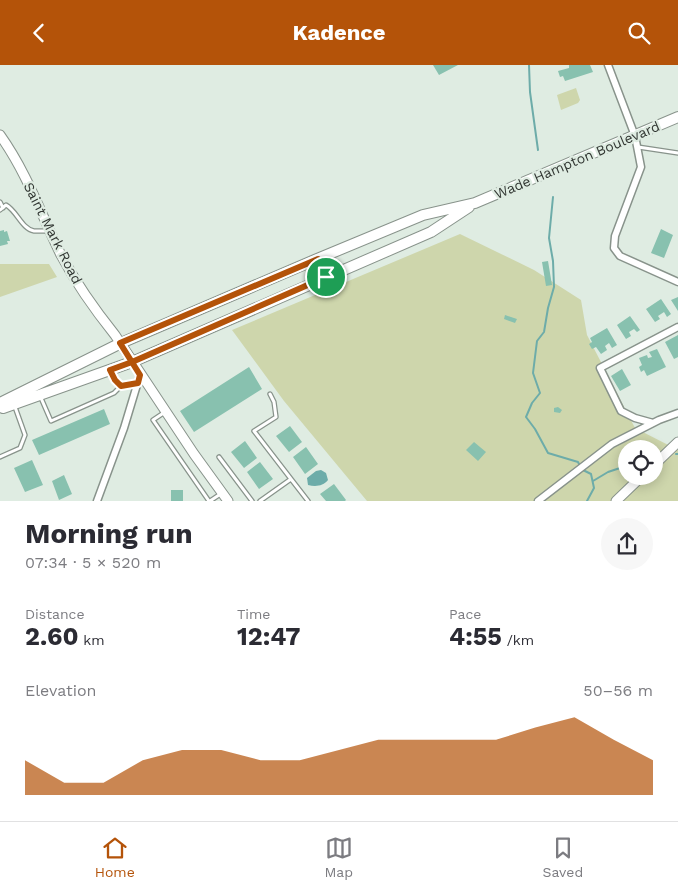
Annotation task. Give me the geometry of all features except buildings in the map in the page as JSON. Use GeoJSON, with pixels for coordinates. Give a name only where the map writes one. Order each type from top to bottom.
{"type":"FeatureCollection","features":[{"type":"Feature","properties":{"kind":"main road","name":"Wade Hampton Boulevard"},"geometry":{"type":"LineString","coordinates":[[0,403],[120,343],[318,259],[423,215],[475,203],[678,117]]}},
{"type":"Feature","properties":{"kind":"main road","name":"Wade Hampton Boulevard"},"geometry":{"type":"LineString","coordinates":[[0,409],[132,362],[432,233],[475,203]]}},
{"type":"Feature","properties":{"kind":"main road"},"geometry":{"type":"LineString","coordinates":[[318,259],[326,277]]}},
{"type":"Feature","properties":{"kind":"street"},"geometry":{"type":"LineString","coordinates":[[608,65],[635,136],[641,167],[614,236],[614,248],[620,256],[678,282]]}},
{"type":"Feature","properties":{"kind":"street","name":"Saint Mark Road"},"geometry":{"type":"LineString","coordinates":[[0,135],[30,185],[70,271],[120,343],[132,362],[139,379],[165,411],[228,501]]}},
{"type":"Feature","properties":{"kind":"street"},"geometry":{"type":"LineString","coordinates":[[653,423],[635,418],[622,411],[600,368],[678,327]]}},
{"type":"Feature","properties":{"kind":"street"},"geometry":{"type":"LineString","coordinates":[[97,501],[107,477],[139,379]]}},
{"type":"Feature","properties":{"kind":"street"},"geometry":{"type":"LineString","coordinates":[[538,501],[612,444],[674,413],[678,413]]}},
{"type":"Feature","properties":{"kind":"street"},"geometry":{"type":"LineString","coordinates":[[663,456],[678,442]]}},
{"type":"Feature","properties":{"kind":"street"},"geometry":{"type":"LineString","coordinates":[[616,501],[633,485]]}},
{"type":"Feature","properties":{"kind":"lane"},"geometry":{"type":"LineString","coordinates":[[638,147],[678,153]]}},
{"type":"Feature","properties":{"kind":"lane"},"geometry":{"type":"LineString","coordinates":[[0,201],[1,209]]}},
{"type":"Feature","properties":{"kind":"lane"},"geometry":{"type":"LineString","coordinates":[[1,209],[6,205],[11,208],[29,229],[34,231],[51,231]]}},
{"type":"Feature","properties":{"kind":"lane"},"geometry":{"type":"LineString","coordinates":[[110,370],[115,380],[121,386]]}},
{"type":"Feature","properties":{"kind":"lane"},"geometry":{"type":"LineString","coordinates":[[39,395],[51,421],[114,393],[121,386],[139,379]]}},
{"type":"Feature","properties":{"kind":"lane"},"geometry":{"type":"LineString","coordinates":[[270,393],[274,402],[276,417],[254,431],[308,501]]}},
{"type":"Feature","properties":{"kind":"lane"},"geometry":{"type":"LineString","coordinates":[[0,457],[20,448],[25,435],[14,404]]}},
{"type":"Feature","properties":{"kind":"lane"},"geometry":{"type":"LineString","coordinates":[[165,411],[153,420],[210,501],[222,493]]}},
{"type":"Feature","properties":{"kind":"lane"},"geometry":{"type":"LineString","coordinates":[[220,457],[252,501]]}},
{"type":"Feature","properties":{"kind":"lane"},"geometry":{"type":"LineString","coordinates":[[260,501],[290,479]]}},
{"type":"Feature","properties":{"kind":"green space"},"geometry":{"type":"Polygon","coordinates":[[[576,88],[580,100],[578,103],[561,110],[557,95],[576,88]]]}},
{"type":"Feature","properties":{"kind":"green space"},"geometry":{"type":"Polygon","coordinates":[[[460,234],[534,270],[581,300],[587,335],[635,428],[658,440],[618,440],[618,485],[663,485],[663,442],[678,450],[678,501],[367,501],[284,401],[232,330],[460,234]]]}},
{"type":"Feature","properties":{"kind":"green space"},"geometry":{"type":"Polygon","coordinates":[[[0,264],[49,264],[57,277],[0,297],[0,264]]]}},
{"type":"Feature","properties":{"kind":"water"},"geometry":{"type":"Polygon","coordinates":[[[321,470],[326,473],[328,480],[319,486],[308,485],[307,478],[316,471],[321,470]]]}},
{"type":"Feature","properties":{"kind":"waterway"},"geometry":{"type":"LineString","coordinates":[[529,65],[530,92],[538,150]]}},
{"type":"Feature","properties":{"kind":"waterway"},"geometry":{"type":"LineString","coordinates":[[553,197],[549,238],[553,261],[554,287],[544,332],[537,341],[533,373],[540,393],[532,403],[526,417],[548,453],[578,462],[580,466]]}},
{"type":"Feature","properties":{"kind":"waterway"},"geometry":{"type":"LineString","coordinates":[[593,481],[618,469]]}},
{"type":"Feature","properties":{"kind":"waterway"},"geometry":{"type":"LineString","coordinates":[[583,470],[591,474],[594,488],[587,501]]}},
{"type":"Feature","properties":{"kind":"route"},"geometry":{"type":"LineString","coordinates":[[326,277],[132,362],[110,370],[115,380],[121,386],[138,383],[140,375],[132,362],[120,343],[318,259],[326,277]]}}]}
